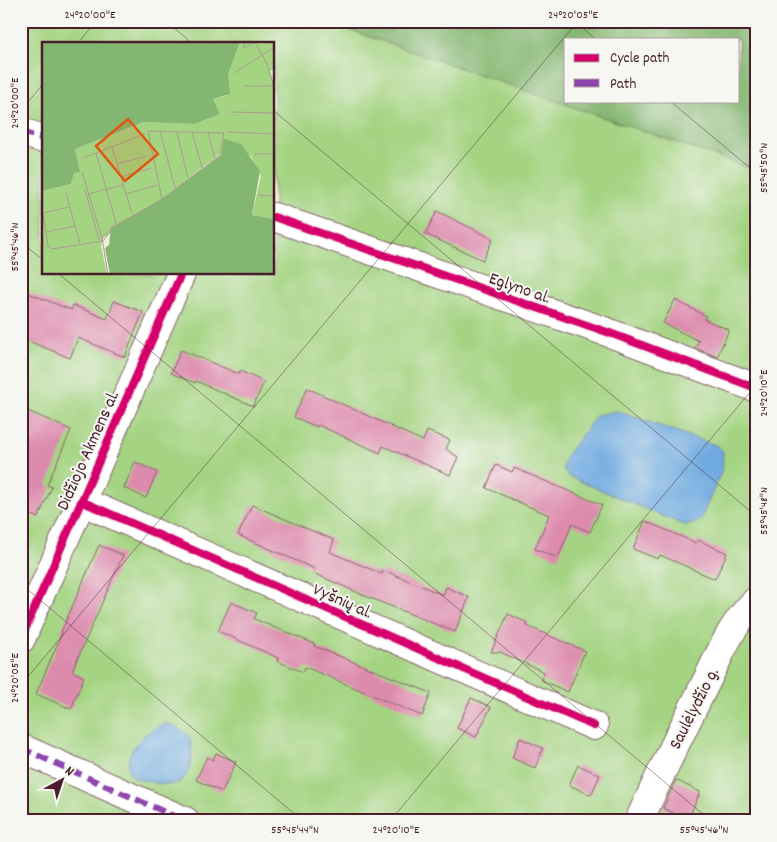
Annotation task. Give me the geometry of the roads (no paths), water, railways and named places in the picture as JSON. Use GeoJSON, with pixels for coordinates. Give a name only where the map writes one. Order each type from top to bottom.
{"type":"FeatureCollection","features":[{"type":"Feature","properties":{"kind":"street"},"geometry":{"type":"LineString","coordinates":[[21,132],[42,138]]}},
{"type":"Feature","properties":{"kind":"street","name":"Eglyno al."},"geometry":{"type":"LineString","coordinates":[[275,217],[607,332],[756,388]]}},
{"type":"Feature","properties":{"kind":"street","name":"Didžiojo Akmens al."},"geometry":{"type":"LineString","coordinates":[[21,639],[181,275]]}},
{"type":"Feature","properties":{"kind":"street","name":"Vyšnių al."},"geometry":{"type":"LineString","coordinates":[[81,501],[594,726]]}},
{"type":"Feature","properties":{"kind":"street","name":"Saulėlydžio g."},"geometry":{"type":"LineString","coordinates":[[638,821],[730,635],[745,611],[756,601]]}},
{"type":"Feature","properties":{"kind":"street"},"geometry":{"type":"LineString","coordinates":[[21,748],[185,821]]}},
{"type":"Feature","properties":{"kind":"water"},"geometry":{"type":"Polygon","coordinates":[[[21,162],[28,171],[29,181],[21,202],[21,162]]]}},
{"type":"Feature","properties":{"kind":"water"},"geometry":{"type":"Polygon","coordinates":[[[617,411],[718,446],[723,451],[722,470],[701,519],[696,523],[684,525],[568,476],[563,468],[566,456],[597,415],[617,411]]]}},
{"type":"Feature","properties":{"kind":"water"},"geometry":{"type":"Polygon","coordinates":[[[165,724],[173,725],[189,736],[192,754],[187,773],[179,782],[168,785],[135,778],[128,769],[132,750],[146,734],[165,724]]]}}]}
